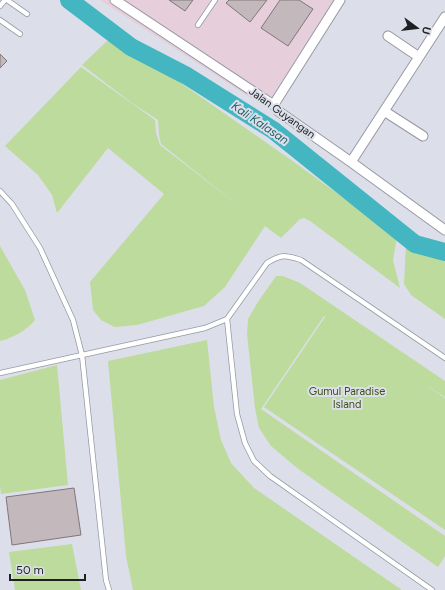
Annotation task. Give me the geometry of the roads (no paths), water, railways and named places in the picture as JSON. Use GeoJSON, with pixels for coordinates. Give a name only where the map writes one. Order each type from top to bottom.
{"type":"FeatureCollection","features":[{"type":"Feature","properties":{"kind":"street","name":"Jalan Guyangan"},"geometry":{"type":"LineString","coordinates":[[115,0],[275,106],[278,112],[351,162],[445,230]]}},
{"type":"Feature","properties":{"kind":"street"},"geometry":{"type":"LineString","coordinates":[[275,106],[276,101],[340,0]]}},
{"type":"Feature","properties":{"kind":"street"},"geometry":{"type":"LineString","coordinates":[[351,162],[445,18]]}},
{"type":"Feature","properties":{"kind":"street"},"geometry":{"type":"LineString","coordinates":[[388,36],[419,57]]}},
{"type":"Feature","properties":{"kind":"street"},"geometry":{"type":"LineString","coordinates":[[384,111],[423,136]]}},
{"type":"Feature","properties":{"kind":"lane"},"geometry":{"type":"LineString","coordinates":[[0,6],[6,0],[27,14]]}},
{"type":"Feature","properties":{"kind":"lane"},"geometry":{"type":"LineString","coordinates":[[198,25],[215,0]]}},
{"type":"Feature","properties":{"kind":"lane"},"geometry":{"type":"LineString","coordinates":[[0,20],[20,34]]}},
{"type":"Feature","properties":{"kind":"lane"},"geometry":{"type":"LineString","coordinates":[[0,191],[12,204],[40,248],[73,320],[82,355],[109,590]]}},
{"type":"Feature","properties":{"kind":"lane"},"geometry":{"type":"LineString","coordinates":[[0,373],[205,328],[227,319],[267,263],[276,257],[286,255],[301,260],[445,358]]}},
{"type":"Feature","properties":{"kind":"lane"},"geometry":{"type":"LineString","coordinates":[[227,319],[237,414],[245,443],[254,461],[270,476],[432,590]]}},
{"type":"Feature","properties":{"kind":"waterway","name":"Kali Kalasan"},"geometry":{"type":"LineString","coordinates":[[69,0],[131,47],[187,76],[273,130],[415,244],[445,252]]}},
{"type":"Feature","properties":{"kind":"park label","name":"Gumul Paradise Island"},"geometry":{"type":"Point","coordinates":[347,397]}}]}
